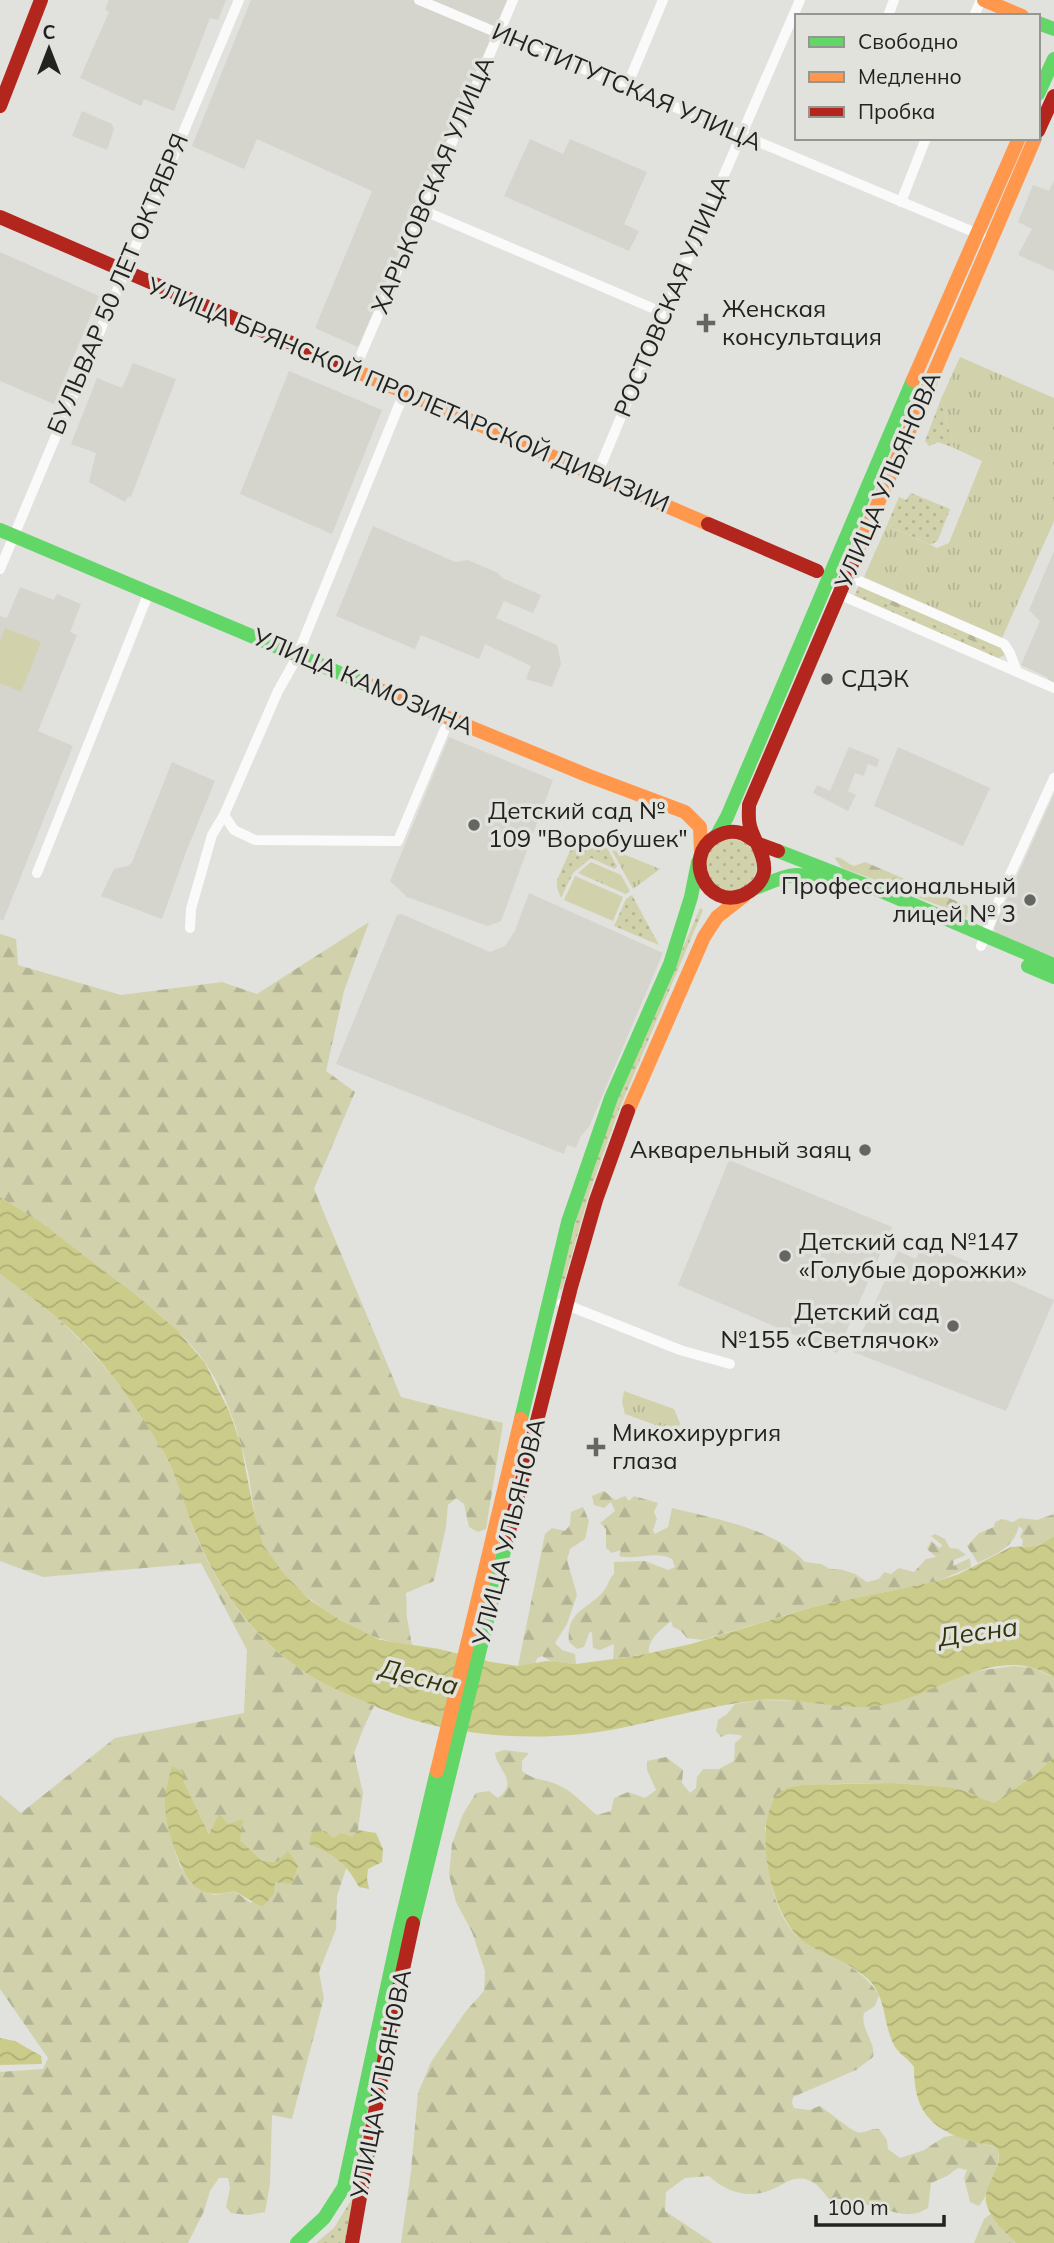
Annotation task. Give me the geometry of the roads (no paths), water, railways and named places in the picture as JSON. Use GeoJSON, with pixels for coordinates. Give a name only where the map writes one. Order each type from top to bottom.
{"type":"FeatureCollection","features":[{"type":"Feature","properties":{"kind":"main road"},"geometry":{"type":"LineString","coordinates":[[1,99],[41,0]]}},
{"type":"Feature","properties":{"kind":"main road"},"geometry":{"type":"LineString","coordinates":[[982,0],[1017,14]]}},
{"type":"Feature","properties":{"kind":"main road"},"geometry":{"type":"LineString","coordinates":[[1040,90],[1054,59]]}},
{"type":"Feature","properties":{"kind":"main road"},"geometry":{"type":"LineString","coordinates":[[1040,127],[1054,96]]}},
{"type":"Feature","properties":{"kind":"main road","name":"УЛИЦА УЛЬЯНОВА"},"geometry":{"type":"LineString","coordinates":[[717,835],[824,587],[824,570],[1017,140]]}},
{"type":"Feature","properties":{"kind":"main road","name":"УЛИЦА УЛЬЯНОВА"},"geometry":{"type":"LineString","coordinates":[[757,843],[749,824],[749,805],[1034,140]]}},
{"type":"Feature","properties":{"kind":"main road","name":"УЛИЦА БРЯНСКОЙ ПРОЛЕТАРСКОЙ ДИВИЗИИ"},"geometry":{"type":"LineString","coordinates":[[0,217],[596,477],[824,570]]}},
{"type":"Feature","properties":{"kind":"main road","name":"УЛИЦА КАМОЗИНА"},"geometry":{"type":"LineString","coordinates":[[6,532],[449,719],[685,812],[699,827],[700,857]]}},
{"type":"Feature","properties":{"kind":"main road"},"geometry":{"type":"LineString","coordinates":[[1054,965],[982,941],[808,874],[792,874],[735,898],[723,897],[704,884],[699,874],[700,857],[708,842],[717,835],[739,832],[757,843],[805,861],[982,941],[1054,977]]}},
{"type":"Feature","properties":{"kind":"main road"},"geometry":{"type":"LineString","coordinates":[[749,892],[764,872],[764,858],[757,843]]}},
{"type":"Feature","properties":{"kind":"main road","name":"УЛИЦА УЛЬЯНОВА"},"geometry":{"type":"LineString","coordinates":[[297,2243],[314,2231],[335,2205],[344,2187],[484,1601],[568,1222],[611,1098],[670,964],[691,897],[700,857]]}},
{"type":"Feature","properties":{"kind":"main road","name":"УЛИЦА УЛЬЯНОВА"},"geometry":{"type":"LineString","coordinates":[[484,1601],[596,1200],[630,1106],[704,937],[717,917],[749,892]]}},
{"type":"Feature","properties":{"kind":"main road","name":"УЛИЦА УЛЬЯНОВА"},"geometry":{"type":"LineString","coordinates":[[352,2243],[405,1934]]}},
{"type":"Feature","properties":{"kind":"street","name":"БУЛЬВАР 50 ЛЕТ ОКТЯБРЯ"},"geometry":{"type":"LineString","coordinates":[[0,569],[6,532],[124,271],[239,0]]}},
{"type":"Feature","properties":{"kind":"street","name":"ИНСТИТУТСКАЯ УЛИЦА"},"geometry":{"type":"LineString","coordinates":[[419,0],[990,239]]}},
{"type":"Feature","properties":{"kind":"street","name":"ХАРЬКОВСКАЯ УЛИЦА"},"geometry":{"type":"LineString","coordinates":[[354,371],[513,0]]}},
{"type":"Feature","properties":{"kind":"street"},"geometry":{"type":"LineString","coordinates":[[627,86],[663,0]]}},
{"type":"Feature","properties":{"kind":"street","name":"РОСТОВСКАЯ УЛИЦА"},"geometry":{"type":"LineString","coordinates":[[596,477],[800,0]]}},
{"type":"Feature","properties":{"kind":"street"},"geometry":{"type":"LineString","coordinates":[[901,202],[925,140]]}},
{"type":"Feature","properties":{"kind":"street"},"geometry":{"type":"LineString","coordinates":[[422,210],[664,313]]}},
{"type":"Feature","properties":{"kind":"street"},"geometry":{"type":"LineString","coordinates":[[190,928],[191,909],[212,835],[278,691],[288,677],[298,654],[404,393]]}},
{"type":"Feature","properties":{"kind":"street","name":"УЛИЦА БРЯНСКОЙ ПРОЛЕТАРСКОЙ ДИВИЗИИ"},"geometry":{"type":"LineString","coordinates":[[824,570],[847,576],[1004,644],[1017,672]]}},
{"type":"Feature","properties":{"kind":"street"},"geometry":{"type":"LineString","coordinates":[[824,587],[1054,688]]}},
{"type":"Feature","properties":{"kind":"street"},"geometry":{"type":"LineString","coordinates":[[37,873],[149,592]]}},
{"type":"Feature","properties":{"kind":"street"},"geometry":{"type":"LineString","coordinates":[[223,815],[234,830],[255,840],[398,841],[449,719]]}},
{"type":"Feature","properties":{"kind":"street"},"geometry":{"type":"LineString","coordinates":[[982,941],[1054,778]]}},
{"type":"Feature","properties":{"kind":"street"},"geometry":{"type":"LineString","coordinates":[[549,1299],[680,1350],[730,1364]]}},
{"type":"Feature","properties":{"kind":"water","name":"Десна"},"geometry":{"type":"Polygon","coordinates":[[[0,1197],[40,1222],[177,1330],[205,1363],[229,1411],[241,1445],[263,1545],[284,1574],[310,1600],[342,1621],[380,1640],[518,1666],[547,1661],[576,1664],[636,1656],[691,1644],[817,1606],[938,1581],[959,1574],[1011,1547],[1038,1546],[1054,1536],[1054,1678],[1033,1668],[1011,1665],[990,1667],[904,1700],[883,1705],[852,1707],[791,1700],[760,1700],[590,1733],[527,1737],[433,1725],[403,1717],[345,1693],[316,1679],[282,1656],[252,1626],[215,1575],[193,1527],[169,1463],[122,1388],[71,1330],[0,1274],[0,1197]]]}},
{"type":"Feature","properties":{"kind":"water"},"geometry":{"type":"Polygon","coordinates":[[[1054,1757],[1054,2243],[1016,2243],[1002,2230],[986,2202],[988,2188],[999,2161],[997,2148],[956,2136],[926,2115],[917,2094],[914,2067],[893,2043],[874,1986],[854,1968],[807,1944],[796,1935],[773,1891],[766,1856],[766,1826],[775,1796],[787,1788],[804,1785],[892,1783],[949,1787],[994,1803],[1033,1776],[1054,1757]]]}},
{"type":"Feature","properties":{"kind":"water"},"geometry":{"type":"Polygon","coordinates":[[[172,1766],[183,1772],[184,1783],[209,1834],[219,1814],[228,1824],[243,1819],[240,1840],[262,1861],[277,1862],[288,1851],[298,1866],[292,1884],[275,1882],[274,1894],[262,1907],[234,1891],[211,1893],[197,1888],[178,1859],[167,1819],[165,1798],[172,1766]]]}},
{"type":"Feature","properties":{"kind":"water"},"geometry":{"type":"Polygon","coordinates":[[[358,1830],[376,1833],[383,1849],[382,1862],[368,1869],[369,1889],[359,1887],[339,1861],[309,1844],[312,1832],[325,1831],[333,1838],[341,1833],[352,1837],[358,1830]]]}},
{"type":"Feature","properties":{"kind":"water"},"geometry":{"type":"Polygon","coordinates":[[[0,2038],[15,2041],[41,2056],[42,2064],[0,2065],[0,2038]]]}},
{"type":"Feature","properties":{"kind":"place","name":"Женская консультация"},"geometry":{"type":"Point","coordinates":[706,323]}},
{"type":"Feature","properties":{"kind":"place","name":"СДЭК"},"geometry":{"type":"Point","coordinates":[827,679]}},
{"type":"Feature","properties":{"kind":"place","name":"Детский сад № 109 \"Воробушек\""},"geometry":{"type":"Point","coordinates":[474,825]}},
{"type":"Feature","properties":{"kind":"place","name":"Профессиональный лицей № 3"},"geometry":{"type":"Point","coordinates":[1030,900]}},
{"type":"Feature","properties":{"kind":"place","name":"Акварельный заяц"},"geometry":{"type":"Point","coordinates":[865,1150]}},
{"type":"Feature","properties":{"kind":"place","name":"Детский сад №147 «Голубые дорожки»"},"geometry":{"type":"Point","coordinates":[785,1256]}},
{"type":"Feature","properties":{"kind":"place","name":"Детский сад №155 «Светлячок»"},"geometry":{"type":"Point","coordinates":[953,1326]}},
{"type":"Feature","properties":{"kind":"place","name":"Микохирургия глаза"},"geometry":{"type":"Point","coordinates":[596,1447]}}]}
